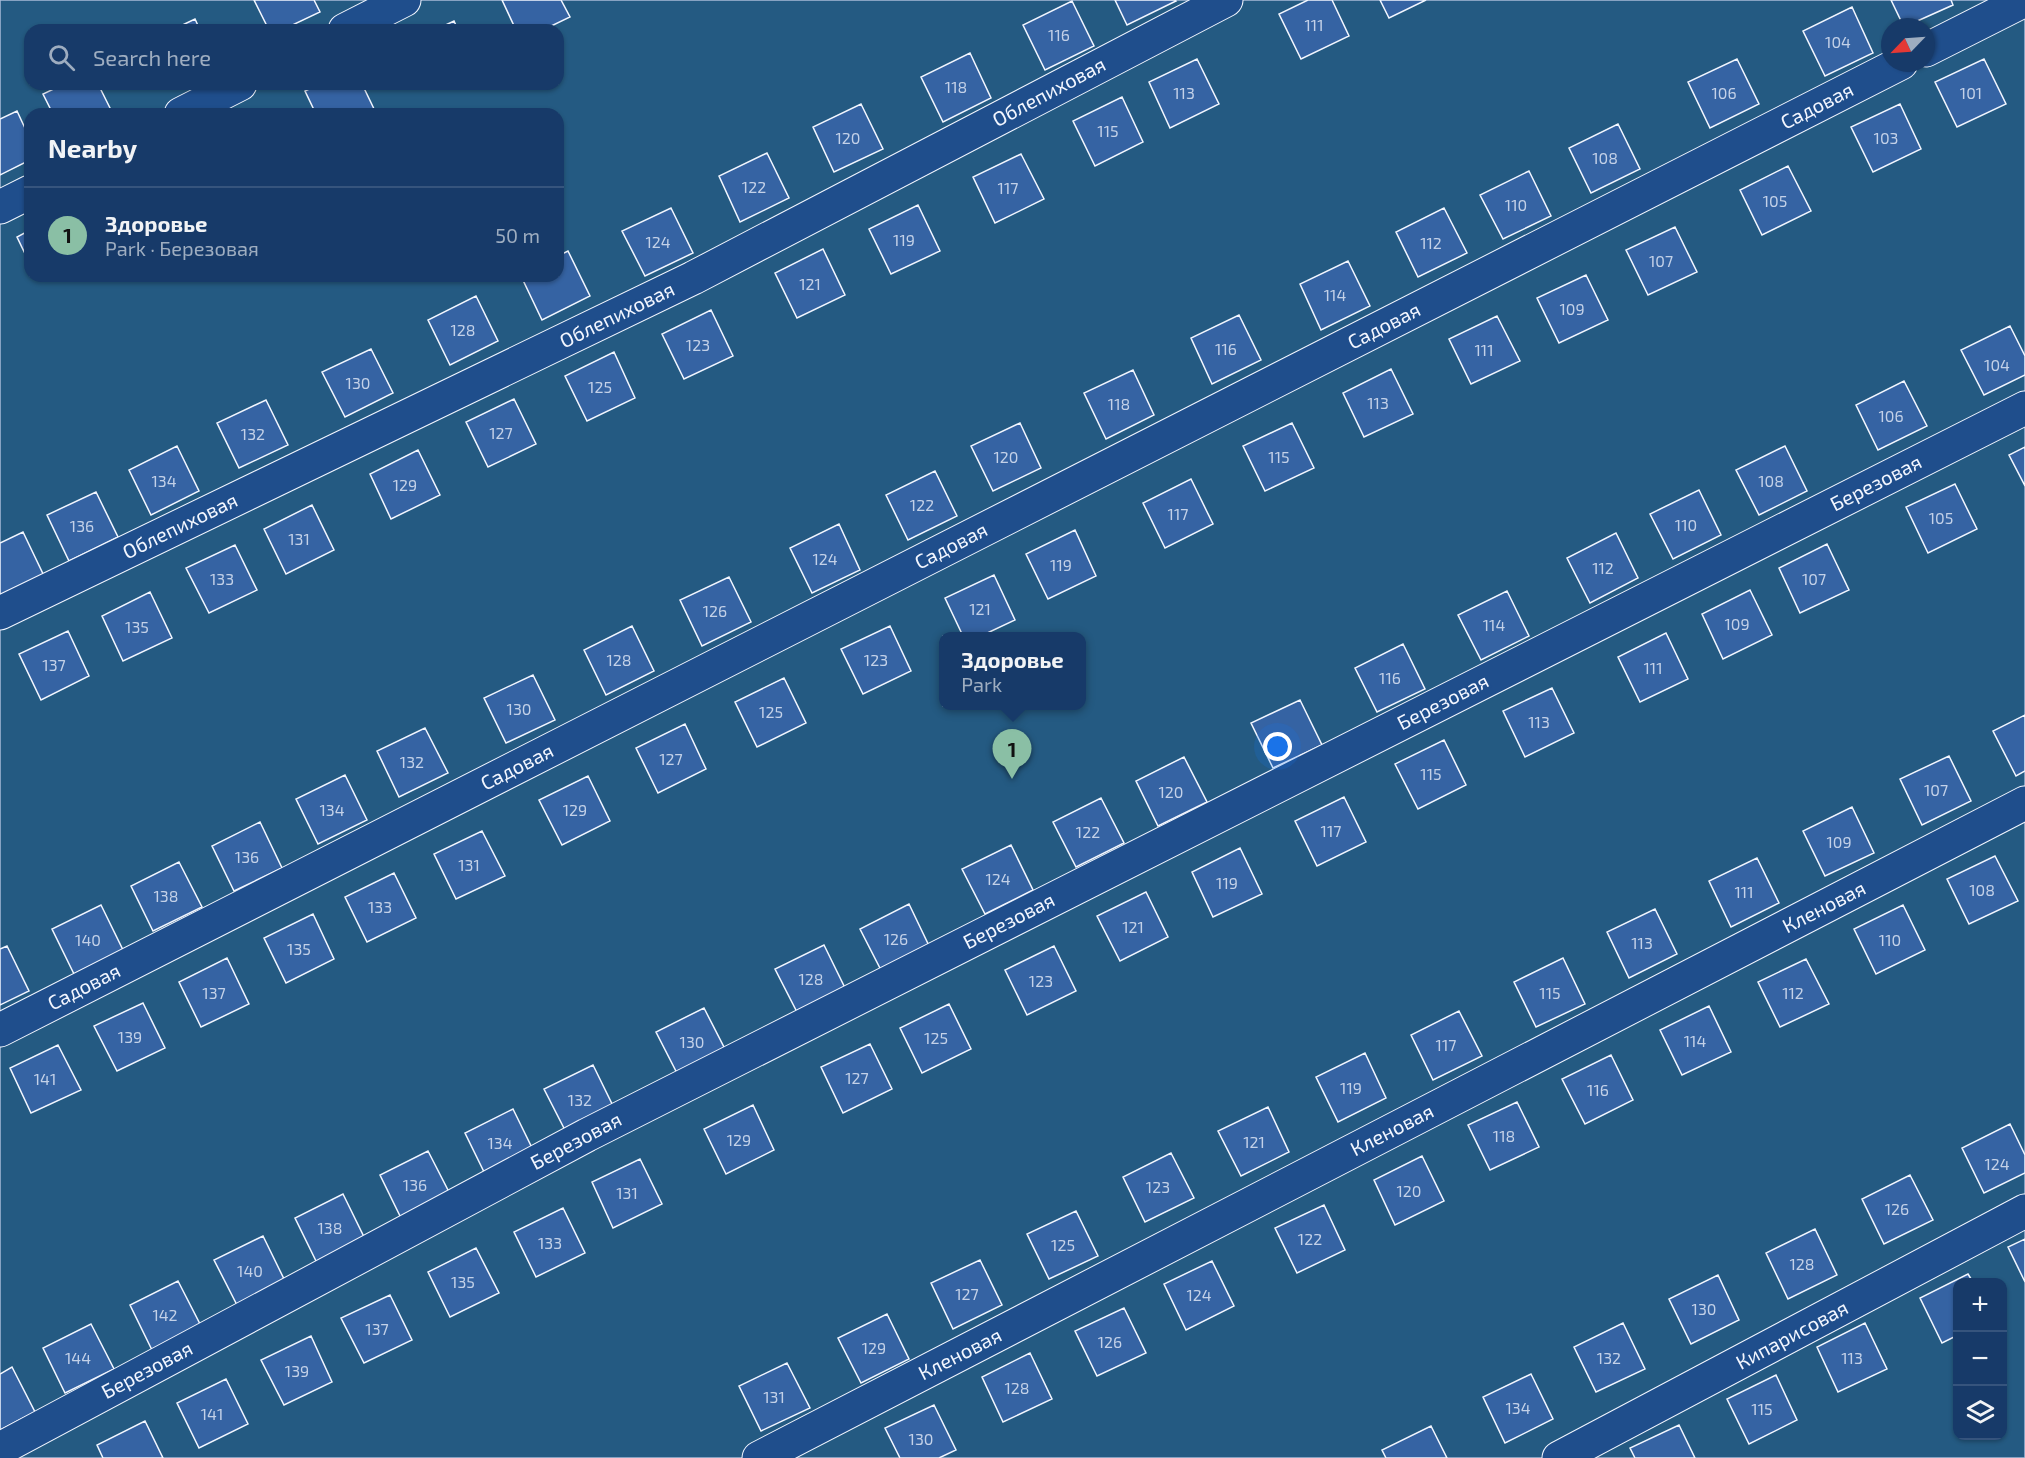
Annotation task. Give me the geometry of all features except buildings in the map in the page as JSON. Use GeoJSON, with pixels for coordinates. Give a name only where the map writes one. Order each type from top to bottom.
{"type":"FeatureCollection","features":[{"type":"Feature","properties":{"kind":"street"},"geometry":{"type":"LineString","coordinates":[[357,24],[404,0]]}},
{"type":"Feature","properties":{"kind":"street","name":"Облепиховая"},"geometry":{"type":"LineString","coordinates":[[0,613],[693,278],[1226,0]]}},
{"type":"Feature","properties":{"kind":"street"},"geometry":{"type":"LineString","coordinates":[[1935,45],[2025,0]]}},
{"type":"Feature","properties":{"kind":"street","name":"Садовая"},"geometry":{"type":"LineString","coordinates":[[0,1030],[1883,72]]}},
{"type":"Feature","properties":{"kind":"street"},"geometry":{"type":"LineString","coordinates":[[193,108],[228,90]]}},
{"type":"Feature","properties":{"kind":"street"},"geometry":{"type":"LineString","coordinates":[[0,207],[24,195]]}},
{"type":"Feature","properties":{"kind":"street","name":"Березовая"},"geometry":{"type":"LineString","coordinates":[[0,1449],[587,1135],[2025,408]]}},
{"type":"Feature","properties":{"kind":"street","name":"Кленовая"},"geometry":{"type":"LineString","coordinates":[[759,1458],[2025,803]]}},
{"type":"Feature","properties":{"kind":"street","name":"Кипарисовая"},"geometry":{"type":"LineString","coordinates":[[1559,1458],[2025,1211]]}},
{"type":"Feature","properties":{"kind":"shaded area"},"geometry":{"type":"Polygon","coordinates":[[[0,0],[2025,0],[2025,1458],[0,1458],[0,0]]]}},
{"type":"Feature","properties":{"kind":"place","name":"Здоровье"},"geometry":{"type":"Point","coordinates":[1012,779]}}]}
